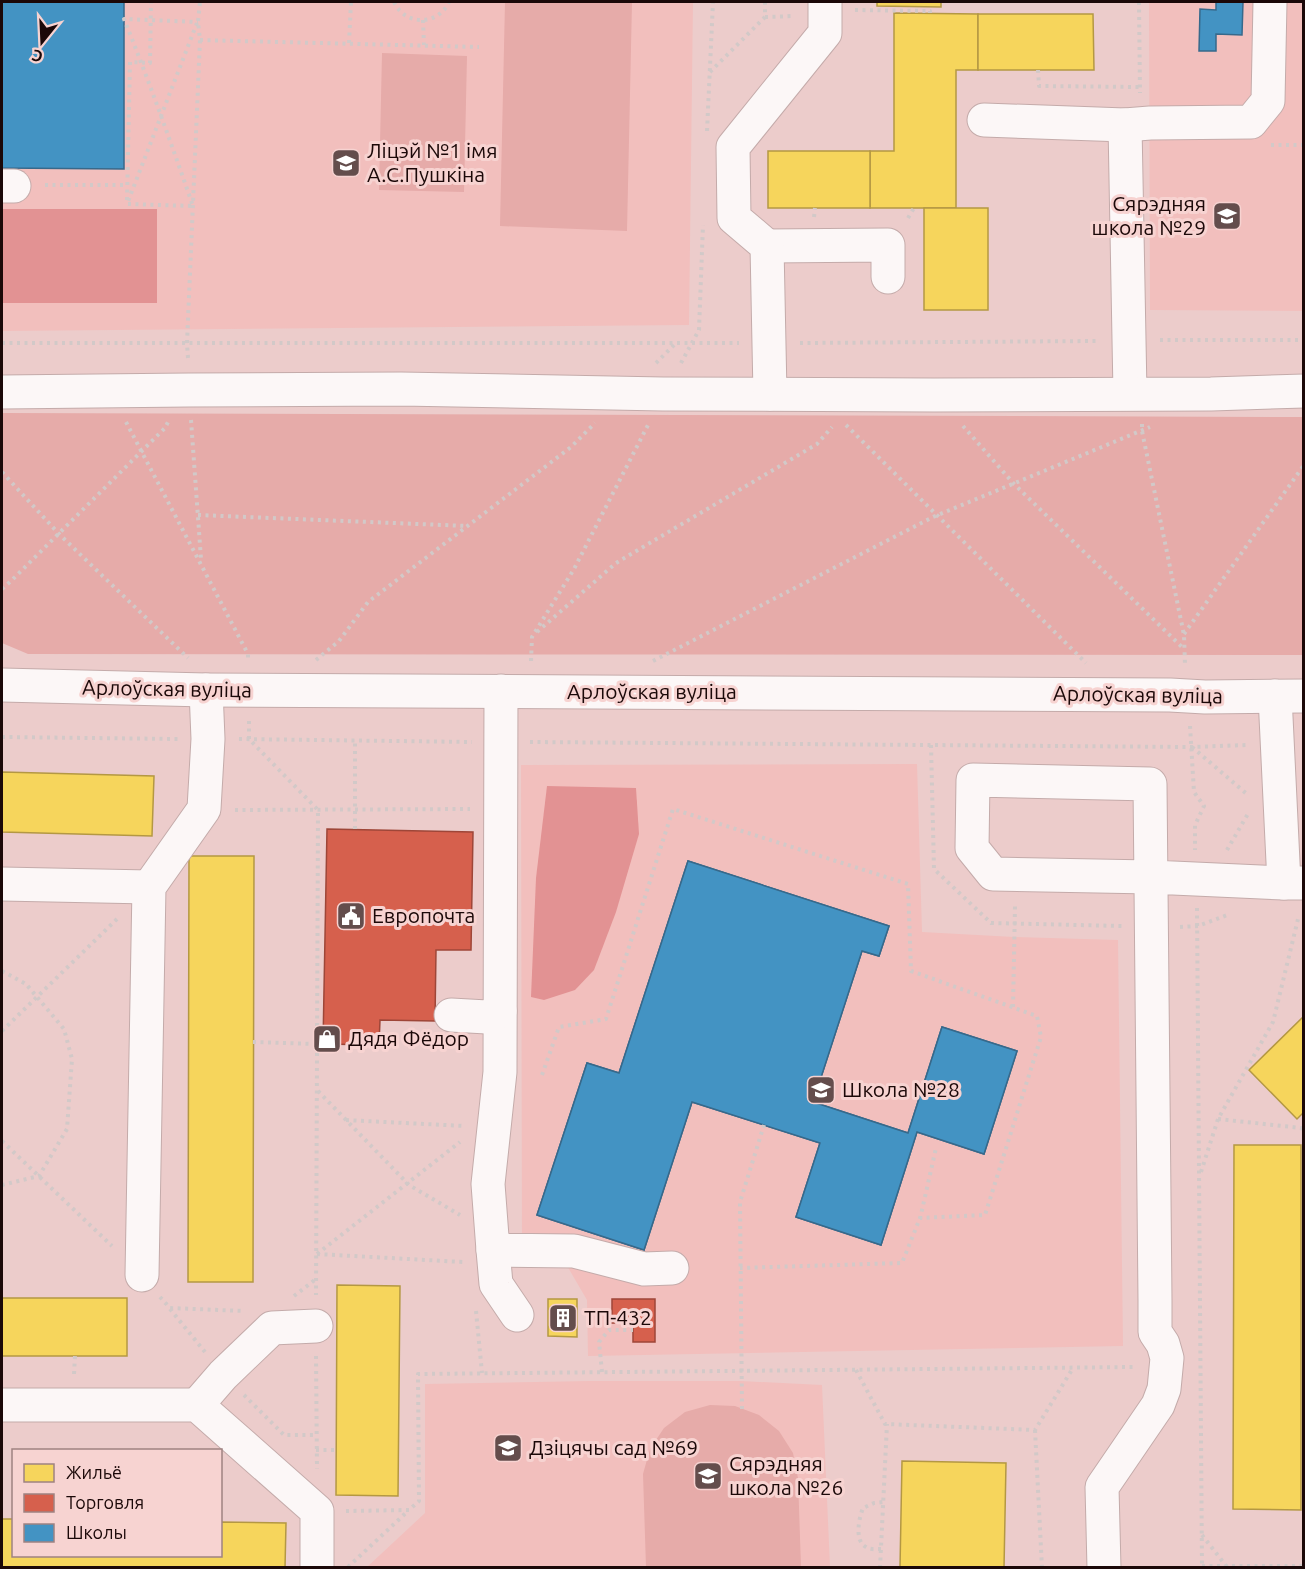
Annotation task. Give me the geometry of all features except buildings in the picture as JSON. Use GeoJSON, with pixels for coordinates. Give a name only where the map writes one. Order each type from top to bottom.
{"type":"FeatureCollection","features":[{"type":"Feature","properties":{"kind":"street"},"geometry":{"type":"LineString","coordinates":[[984,120],[1125,125],[1251,122],[1268,100],[1270,2]]}},
{"type":"Feature","properties":{"kind":"street"},"geometry":{"type":"LineString","coordinates":[[840,6],[825,33],[733,147],[734,218],[767,246],[888,245],[888,278]]}},
{"type":"Feature","properties":{"kind":"street"},"geometry":{"type":"LineString","coordinates":[[1125,125],[1128,340],[1136,393]]}},
{"type":"Feature","properties":{"kind":"street"},"geometry":{"type":"LineString","coordinates":[[767,246],[770,394]]}},
{"type":"Feature","properties":{"kind":"street"},"geometry":{"type":"LineString","coordinates":[[2,392],[401,389],[804,395],[1211,394],[1304,391]]}},
{"type":"Feature","properties":{"kind":"street","name":"Арлоўская вуліца"},"geometry":{"type":"LineString","coordinates":[[2,685],[206,690],[1289,696]]}},
{"type":"Feature","properties":{"kind":"street"},"geometry":{"type":"LineString","coordinates":[[142,1275],[149,886],[204,809],[208,739],[206,690]]}},
{"type":"Feature","properties":{"kind":"street"},"geometry":{"type":"LineString","coordinates":[[501,691],[500,1072],[483,1256],[496,1284],[517,1314]]}},
{"type":"Feature","properties":{"kind":"street"},"geometry":{"type":"LineString","coordinates":[[1104,1568],[1102,1487],[1158,1405],[1164,1389],[1157,1367],[1167,1358],[1163,1344],[1155,1332],[1151,877],[1150,784],[973,780],[972,848],[993,874],[1151,877],[1202,880],[1296,891],[1278,744],[1289,696]]}},
{"type":"Feature","properties":{"kind":"street"},"geometry":{"type":"LineString","coordinates":[[2,884],[149,886]]}},
{"type":"Feature","properties":{"kind":"street"},"geometry":{"type":"LineString","coordinates":[[451,1015],[487,1017],[500,1011]]}},
{"type":"Feature","properties":{"kind":"street"},"geometry":{"type":"LineString","coordinates":[[483,1256],[574,1251],[644,1269],[672,1269]]}},
{"type":"Feature","properties":{"kind":"street"},"geometry":{"type":"LineString","coordinates":[[197,1405],[223,1375],[272,1328],[316,1326]]}},
{"type":"Feature","properties":{"kind":"street"},"geometry":{"type":"LineString","coordinates":[[2,1405],[197,1405],[317,1511],[317,1568]]}},
{"type":"Feature","properties":{"kind":"path"},"geometry":{"type":"LineString","coordinates":[[127,204],[130,62],[150,63],[151,2]]}},
{"type":"Feature","properties":{"kind":"path"},"geometry":{"type":"LineString","coordinates":[[199,2],[197,22],[200,40],[187,343],[201,563]]}},
{"type":"Feature","properties":{"kind":"path"},"geometry":{"type":"LineString","coordinates":[[349,43],[351,2]]}},
{"type":"Feature","properties":{"kind":"path"},"geometry":{"type":"LineString","coordinates":[[394,2],[403,14],[412,19],[423,20],[432,19],[441,14],[449,2]]}},
{"type":"Feature","properties":{"kind":"path"},"geometry":{"type":"LineString","coordinates":[[709,73],[765,17],[765,2]]}},
{"type":"Feature","properties":{"kind":"path"},"geometry":{"type":"LineString","coordinates":[[840,6],[930,11],[930,13]]}},
{"type":"Feature","properties":{"kind":"path"},"geometry":{"type":"LineString","coordinates":[[193,206],[124,19],[197,22]]}},
{"type":"Feature","properties":{"kind":"path"},"geometry":{"type":"LineString","coordinates":[[423,20],[424,45]]}},
{"type":"Feature","properties":{"kind":"path"},"geometry":{"type":"LineString","coordinates":[[127,204],[197,22]]}},
{"type":"Feature","properties":{"kind":"path"},"geometry":{"type":"LineString","coordinates":[[200,40],[479,47]]}},
{"type":"Feature","properties":{"kind":"path"},"geometry":{"type":"LineString","coordinates":[[1038,70],[1039,86],[1140,87]]}},
{"type":"Feature","properties":{"kind":"path"},"geometry":{"type":"LineString","coordinates":[[8,186],[127,185]]}},
{"type":"Feature","properties":{"kind":"path"},"geometry":{"type":"LineString","coordinates":[[127,204],[193,206]]}},
{"type":"Feature","properties":{"kind":"path"},"geometry":{"type":"LineString","coordinates":[[908,218],[914,208]]}},
{"type":"Feature","properties":{"kind":"path"},"geometry":{"type":"LineString","coordinates":[[2,343],[769,344],[1304,340]]}},
{"type":"Feature","properties":{"kind":"path"},"geometry":{"type":"LineString","coordinates":[[313,662],[339,641],[368,602],[571,447],[623,393],[677,343]]}},
{"type":"Feature","properties":{"kind":"path"},"geometry":{"type":"LineString","coordinates":[[2,589],[165,428],[189,390]]}},
{"type":"Feature","properties":{"kind":"path"},"geometry":{"type":"LineString","coordinates":[[110,391],[248,654]]}},
{"type":"Feature","properties":{"kind":"path"},"geometry":{"type":"LineString","coordinates":[[956,418],[1014,484],[1183,648],[1184,635],[1136,393]]}},
{"type":"Feature","properties":{"kind":"path"},"geometry":{"type":"LineString","coordinates":[[804,395],[840,420],[1087,663]]}},
{"type":"Feature","properties":{"kind":"path"},"geometry":{"type":"LineString","coordinates":[[530,666],[532,637],[574,569],[651,419]]}},
{"type":"Feature","properties":{"kind":"path"},"geometry":{"type":"LineString","coordinates":[[532,637],[616,563],[817,444],[836,422]]}},
{"type":"Feature","properties":{"kind":"path"},"geometry":{"type":"LineString","coordinates":[[652,661],[938,515],[1152,426]]}},
{"type":"Feature","properties":{"kind":"path"},"geometry":{"type":"LineString","coordinates":[[1184,635],[1304,465]]}},
{"type":"Feature","properties":{"kind":"path"},"geometry":{"type":"LineString","coordinates":[[2,472],[59,534],[184,654]]}},
{"type":"Feature","properties":{"kind":"path"},"geometry":{"type":"LineString","coordinates":[[198,515],[467,526]]}},
{"type":"Feature","properties":{"kind":"path"},"geometry":{"type":"LineString","coordinates":[[2,737],[1191,747],[1278,744]]}},
{"type":"Feature","properties":{"kind":"path"},"geometry":{"type":"LineString","coordinates":[[249,740],[318,810],[317,1511],[409,1510]]}},
{"type":"Feature","properties":{"kind":"path"},"geometry":{"type":"LineString","coordinates":[[355,740],[355,829]]}},
{"type":"Feature","properties":{"kind":"path"},"geometry":{"type":"LineString","coordinates":[[1191,747],[1255,801]]}},
{"type":"Feature","properties":{"kind":"path"},"geometry":{"type":"LineString","coordinates":[[1191,747],[1194,792],[1204,806],[1195,825],[1202,880],[1198,938],[1202,1567],[1304,1566]]}},
{"type":"Feature","properties":{"kind":"path"},"geometry":{"type":"LineString","coordinates":[[204,809],[501,809]]}},
{"type":"Feature","properties":{"kind":"path"},"geometry":{"type":"LineString","coordinates":[[542,1075],[559,1027],[606,1019],[673,809],[908,884],[911,971],[1037,1016],[1041,1037],[985,1215],[920,1219]]}},
{"type":"Feature","properties":{"kind":"path"},"geometry":{"type":"LineString","coordinates":[[1202,880],[1249,811]]}},
{"type":"Feature","properties":{"kind":"path"},"geometry":{"type":"LineString","coordinates":[[2,1031],[149,886]]}},
{"type":"Feature","properties":{"kind":"path"},"geometry":{"type":"LineString","coordinates":[[1200,1176],[1218,1119],[1273,1022],[1296,891]]}},
{"type":"Feature","properties":{"kind":"path"},"geometry":{"type":"LineString","coordinates":[[1013,1007],[1015,924]]}},
{"type":"Feature","properties":{"kind":"path"},"geometry":{"type":"LineString","coordinates":[[2,971],[26,984],[64,1029],[72,1059],[67,1129],[39,1176],[2,1185]]}},
{"type":"Feature","properties":{"kind":"path"},"geometry":{"type":"LineString","coordinates":[[253,1042],[317,1044]]}},
{"type":"Feature","properties":{"kind":"path"},"geometry":{"type":"LineString","coordinates":[[317,1090],[407,1182],[463,1217]]}},
{"type":"Feature","properties":{"kind":"path"},"geometry":{"type":"LineString","coordinates":[[345,1119],[468,1127]]}},
{"type":"Feature","properties":{"kind":"path"},"geometry":{"type":"LineString","coordinates":[[1218,1119],[1301,1128],[1304,1131]]}},
{"type":"Feature","properties":{"kind":"path"},"geometry":{"type":"LineString","coordinates":[[742,1408],[740,1202],[764,1125]]}},
{"type":"Feature","properties":{"kind":"path"},"geometry":{"type":"LineString","coordinates":[[316,1254],[461,1141]]}},
{"type":"Feature","properties":{"kind":"path"},"geometry":{"type":"LineString","coordinates":[[740,1268],[902,1263],[920,1219],[936,1148]]}},
{"type":"Feature","properties":{"kind":"path"},"geometry":{"type":"LineString","coordinates":[[316,1254],[483,1256]]}},
{"type":"Feature","properties":{"kind":"path"},"geometry":{"type":"LineString","coordinates":[[476,1307],[482,1373]]}},
{"type":"Feature","properties":{"kind":"path"},"geometry":{"type":"LineString","coordinates":[[602,1372],[599,1342],[609,1330],[633,1330]]}},
{"type":"Feature","properties":{"kind":"path"},"geometry":{"type":"LineString","coordinates":[[348,1568],[419,1501],[418,1374],[1201,1366]]}},
{"type":"Feature","properties":{"kind":"path"},"geometry":{"type":"LineString","coordinates":[[1042,1568],[1035,1430],[1074,1367]]}},
{"type":"Feature","properties":{"kind":"path"},"geometry":{"type":"LineString","coordinates":[[856,1370],[885,1424],[1035,1430]]}},
{"type":"Feature","properties":{"kind":"path"},"geometry":{"type":"LineString","coordinates":[[879,1568],[887,1424]]}},
{"type":"Feature","properties":{"kind":"path"},"geometry":{"type":"LineString","coordinates":[[316,1450],[336,1450]]}},
{"type":"Feature","properties":{"kind":"path"},"geometry":{"type":"LineString","coordinates":[[881,1549],[867,1549],[859,1536],[860,1516],[863,1508],[883,1502]]}},
{"type":"Feature","properties":{"kind":"path"},"geometry":{"type":"LineString","coordinates":[[1202,1535],[1227,1567]]}},
{"type":"Feature","properties":{"kind":"shaded area","name":"Ліцэй №1 імя А.С.Пушкіна"},"geometry":{"type":"Polygon","coordinates":[[[2,2],[693,2],[689,325],[2,331],[2,2]]]}},
{"type":"Feature","properties":{"kind":"shaded area"},"geometry":{"type":"Polygon","coordinates":[[[505,2],[632,2],[627,231],[500,226],[505,2]]]}},
{"type":"Feature","properties":{"kind":"shaded area","name":"Сярэдняя школа №29"},"geometry":{"type":"Polygon","coordinates":[[[1149,2],[1303,2],[1303,311],[1150,310],[1149,2]]]}},
{"type":"Feature","properties":{"kind":"shaded area"},"geometry":{"type":"Polygon","coordinates":[[[382,53],[467,56],[464,192],[379,190],[382,53]]]}},
{"type":"Feature","properties":{"kind":"shaded area"},"geometry":{"type":"Polygon","coordinates":[[[2,209],[157,209],[157,303],[2,303],[2,209]]]}},
{"type":"Feature","properties":{"kind":"shaded area"},"geometry":{"type":"Polygon","coordinates":[[[2,413],[1303,417],[1303,655],[28,654],[2,643],[2,413]]]}},
{"type":"Feature","properties":{"kind":"shaded area","name":"Школа №28"},"geometry":{"type":"Polygon","coordinates":[[[917,764],[922,932],[1118,940],[1123,1346],[588,1356],[587,1300],[566,1264],[522,1264],[521,765],[917,764]]]}},
{"type":"Feature","properties":{"kind":"shaded area"},"geometry":{"type":"Polygon","coordinates":[[[547,786],[636,788],[639,834],[616,912],[594,970],[575,990],[544,1000],[531,997],[536,878],[547,786]]]}},
{"type":"Feature","properties":{"kind":"shaded area"},"geometry":{"type":"Polygon","coordinates":[[[741,1381],[822,1385],[830,1567],[366,1568],[425,1513],[425,1384],[741,1381]]]}},
{"type":"Feature","properties":{"kind":"shaded area"},"geometry":{"type":"Polygon","coordinates":[[[710,1405],[735,1406],[759,1415],[779,1431],[793,1453],[798,1478],[801,1567],[646,1567],[643,1474],[650,1449],[664,1428],[685,1412],[710,1405]]]}},
{"type":"Feature","properties":{"kind":"place","name":"Ліцэй №1 імя А.С.Пушкіна"},"geometry":{"type":"Point","coordinates":[346,163]}},
{"type":"Feature","properties":{"kind":"place","name":"Сярэдняя школа №29"},"geometry":{"type":"Point","coordinates":[1227,216]}},
{"type":"Feature","properties":{"kind":"place","name":"Европочта"},"geometry":{"type":"Point","coordinates":[351,916]}},
{"type":"Feature","properties":{"kind":"place","name":"Дядя Фёдор"},"geometry":{"type":"Point","coordinates":[327,1039]}},
{"type":"Feature","properties":{"kind":"place","name":"Школа №28"},"geometry":{"type":"Point","coordinates":[821,1090]}},
{"type":"Feature","properties":{"kind":"place","name":"ТП-432"},"geometry":{"type":"Point","coordinates":[563,1318]}},
{"type":"Feature","properties":{"kind":"place","name":"Дзіцячы сад №69"},"geometry":{"type":"Point","coordinates":[508,1448]}},
{"type":"Feature","properties":{"kind":"place","name":"Сярэдняя школа №26"},"geometry":{"type":"Point","coordinates":[708,1476]}}]}
